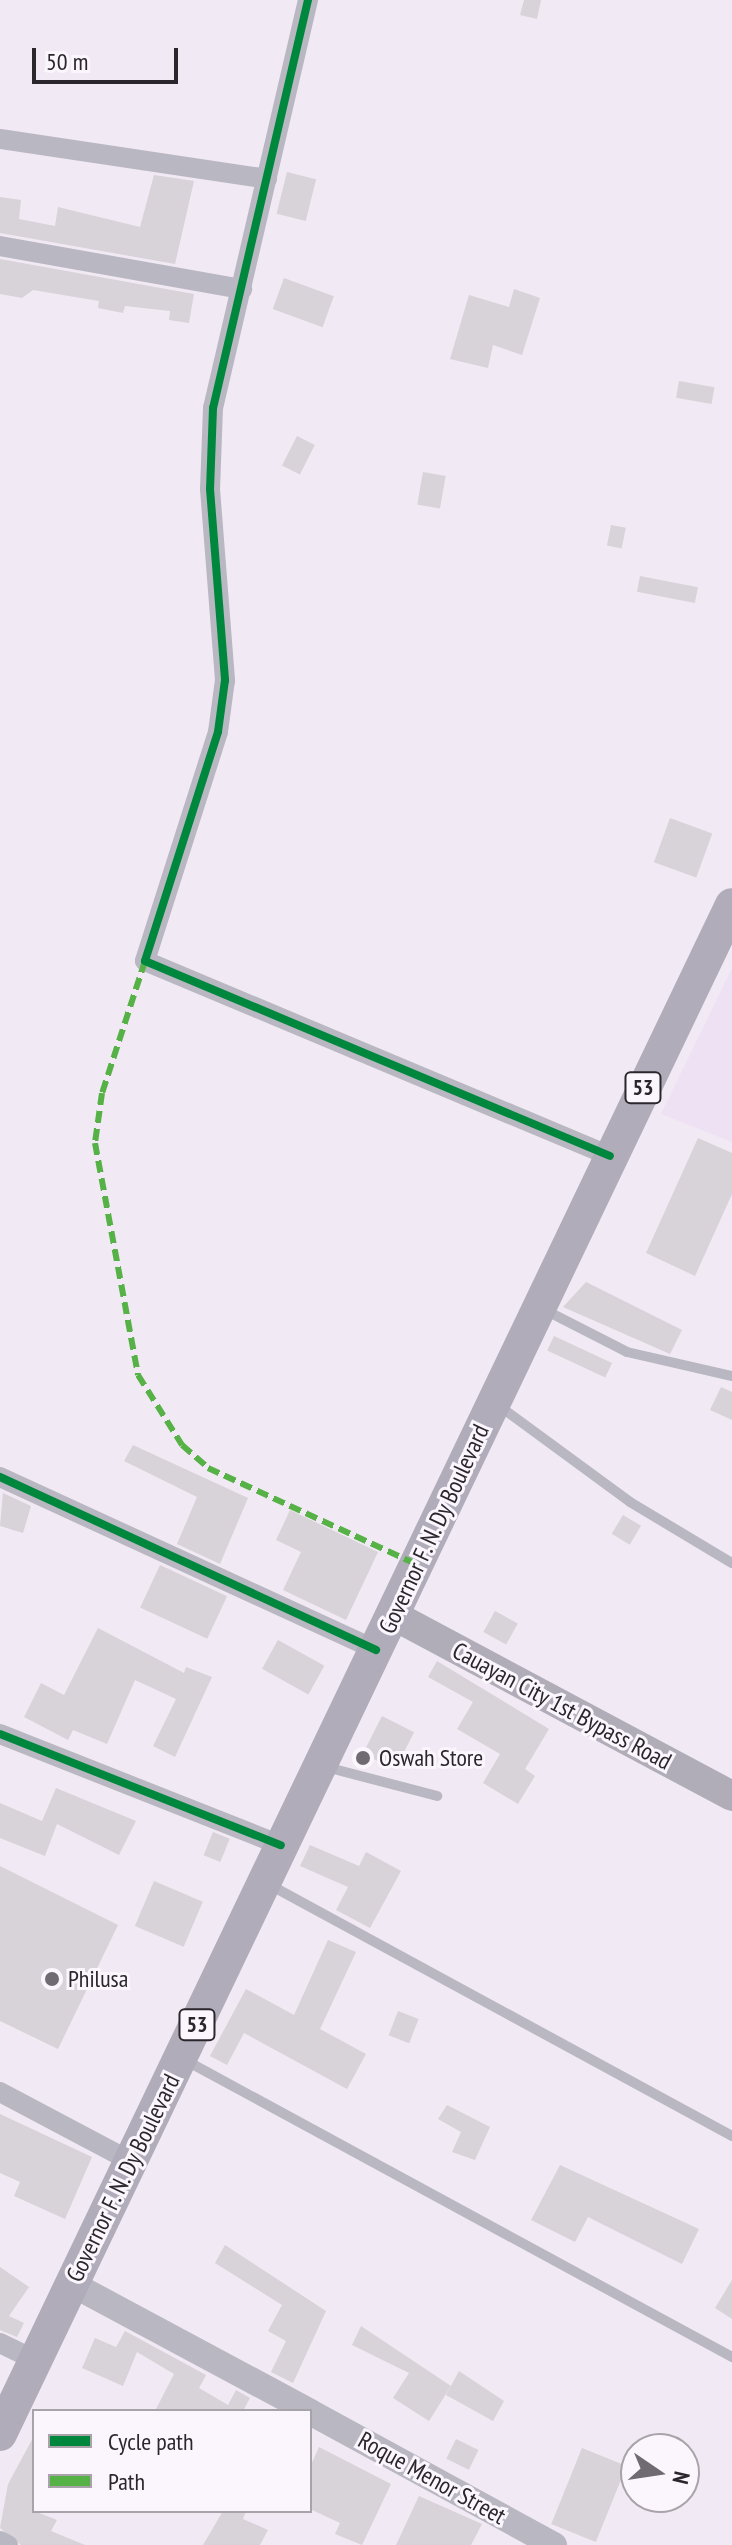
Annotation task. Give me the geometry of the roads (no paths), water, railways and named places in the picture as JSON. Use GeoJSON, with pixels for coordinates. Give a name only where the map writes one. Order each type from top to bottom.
{"type":"FeatureCollection","features":[{"type":"Feature","properties":{"kind":"highway","name":"53"},"geometry":{"type":"LineString","coordinates":[[610,1156],[732,905]]}},
{"type":"Feature","properties":{"kind":"highway","name":"Governor F. N. Dy Boulevard"},"geometry":{"type":"LineString","coordinates":[[15,2420],[35,2360],[266,1883],[281,1845],[610,1156]]}},
{"type":"Feature","properties":{"kind":"main road","name":"Cauayan City 1st Bypass Road"},"geometry":{"type":"LineString","coordinates":[[393,1615],[732,1796]]}},
{"type":"Feature","properties":{"kind":"street"},"geometry":{"type":"LineString","coordinates":[[308,0],[242,289],[218,378],[209,448],[222,707],[145,961],[610,1156]]}},
{"type":"Feature","properties":{"kind":"street"},"geometry":{"type":"LineString","coordinates":[[0,139],[267,179]]}},
{"type":"Feature","properties":{"kind":"street"},"geometry":{"type":"LineString","coordinates":[[0,246],[242,289]]}},
{"type":"Feature","properties":{"kind":"street"},"geometry":{"type":"LineString","coordinates":[[0,1477],[376,1650]]}},
{"type":"Feature","properties":{"kind":"street"},"geometry":{"type":"LineString","coordinates":[[0,1734],[281,1845]]}},
{"type":"Feature","properties":{"kind":"street"},"geometry":{"type":"LineString","coordinates":[[0,2092],[132,2162]]}},
{"type":"Feature","properties":{"kind":"street","name":"Roque Menor Street"},"geometry":{"type":"LineString","coordinates":[[72,2284],[305,2409]]}},
{"type":"Feature","properties":{"kind":"street"},"geometry":{"type":"LineString","coordinates":[[0,2343],[35,2360]]}},
{"type":"Feature","properties":{"kind":"street","name":"Roque Menor Street"},"geometry":{"type":"LineString","coordinates":[[312,2413],[554,2545]]}},
{"type":"Feature","properties":{"kind":"street"},"geometry":{"type":"LineString","coordinates":[[0,2541],[8,2545]]}},
{"type":"Feature","properties":{"kind":"lane"},"geometry":{"type":"LineString","coordinates":[[539,1307],[627,1352],[732,1376]]}},
{"type":"Feature","properties":{"kind":"lane"},"geometry":{"type":"LineString","coordinates":[[493,1402],[630,1502],[732,1563]]}},
{"type":"Feature","properties":{"kind":"lane"},"geometry":{"type":"LineString","coordinates":[[320,1765],[437,1796]]}},
{"type":"Feature","properties":{"kind":"lane"},"geometry":{"type":"LineString","coordinates":[[266,1883],[732,2136]]}},
{"type":"Feature","properties":{"kind":"lane"},"geometry":{"type":"LineString","coordinates":[[181,2058],[732,2357]]}},
{"type":"Feature","properties":{"kind":"place","name":"Oswah Store"},"geometry":{"type":"Point","coordinates":[363,1758]}},
{"type":"Feature","properties":{"kind":"place","name":"Philusa"},"geometry":{"type":"Point","coordinates":[52,1979]}}]}
